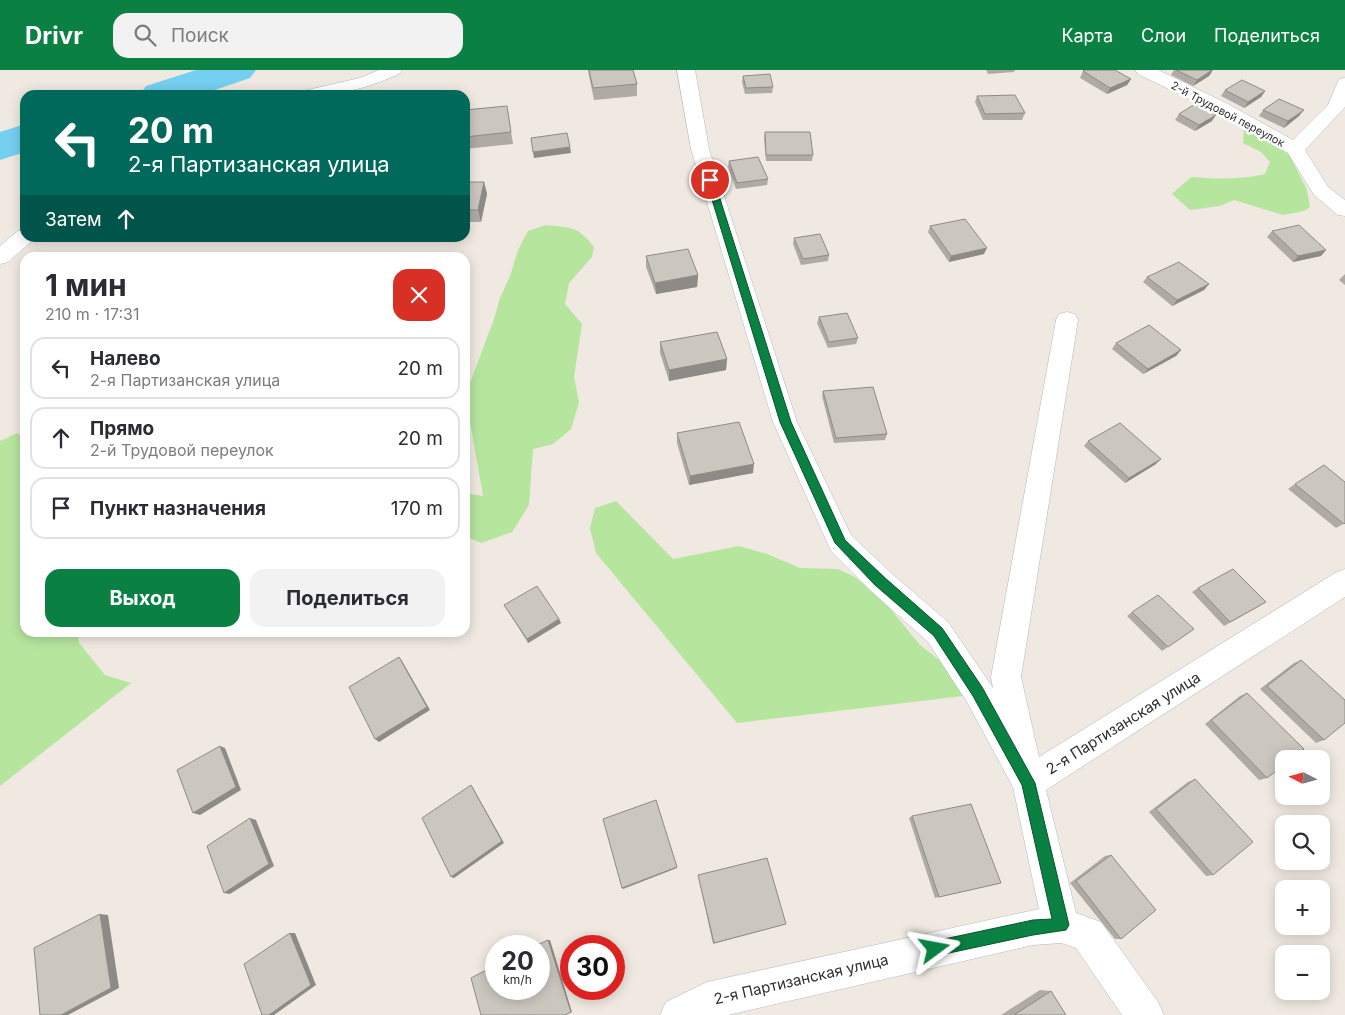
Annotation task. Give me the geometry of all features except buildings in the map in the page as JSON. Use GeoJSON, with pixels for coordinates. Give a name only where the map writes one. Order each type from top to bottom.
{"type":"FeatureCollection","features":[{"type":"Feature","properties":{"kind":"street"},"geometry":{"type":"LineString","coordinates":[[331,90],[366,82],[393,70]]}},
{"type":"Feature","properties":{"kind":"street"},"geometry":{"type":"LineString","coordinates":[[686,70],[700,149],[785,422],[841,543],[880,581],[938,632],[978,692],[1028,783]]}},
{"type":"Feature","properties":{"kind":"street","name":"2-й Трудовой переулок"},"geometry":{"type":"LineString","coordinates":[[1144,70],[1220,107],[1295,150],[1321,191],[1345,210]]}},
{"type":"Feature","properties":{"kind":"street"},"geometry":{"type":"LineString","coordinates":[[1295,150],[1336,107],[1345,83]]}},
{"type":"Feature","properties":{"kind":"street"},"geometry":{"type":"LineString","coordinates":[[0,257],[20,240]]}},
{"type":"Feature","properties":{"kind":"street"},"geometry":{"type":"LineString","coordinates":[[1067,320],[1006,677],[1061,925],[1088,935],[1145,1015]]}},
{"type":"Feature","properties":{"kind":"street","name":"2-я Партизанская улица"},"geometry":{"type":"LineString","coordinates":[[1028,783],[1345,582]]}},
{"type":"Feature","properties":{"kind":"street","name":"2-я Партизанская улица"},"geometry":{"type":"LineString","coordinates":[[679,1015],[707,1001],[989,936],[1061,925]]}},
{"type":"Feature","properties":{"kind":"green space"},"geometry":{"type":"Polygon","coordinates":[[[1244,127],[1289,154],[1307,190],[1310,207],[1304,211],[1283,215],[1234,200],[1220,206],[1190,210],[1172,194],[1191,177],[1228,179],[1265,174],[1270,162],[1261,152],[1243,143],[1244,127]]]}},
{"type":"Feature","properties":{"kind":"green space"},"geometry":{"type":"Polygon","coordinates":[[[546,225],[574,229],[583,235],[594,247],[592,257],[569,283],[565,304],[582,324],[574,377],[579,402],[571,429],[553,444],[533,449],[529,505],[512,532],[481,543],[470,538],[470,494],[483,496],[470,422],[470,383],[518,250],[528,231],[546,225]]]}},
{"type":"Feature","properties":{"kind":"green space"},"geometry":{"type":"Polygon","coordinates":[[[17,433],[20,435],[20,637],[78,637],[79,643],[105,675],[131,683],[0,786],[0,441],[17,433]]]}},
{"type":"Feature","properties":{"kind":"green space"},"geometry":{"type":"Polygon","coordinates":[[[616,501],[673,559],[739,546],[767,554],[800,568],[838,569],[855,577],[883,600],[920,645],[943,663],[963,696],[737,723],[596,553],[590,528],[595,508],[616,501]]]}},
{"type":"Feature","properties":{"kind":"waterway"},"geometry":{"type":"LineString","coordinates":[[175,90],[236,70]]}},
{"type":"Feature","properties":{"kind":"waterway"},"geometry":{"type":"LineString","coordinates":[[0,147],[20,139]]}},
{"type":"Feature","properties":{"kind":"route"},"geometry":{"type":"LineString","coordinates":[[710,180],[785,422],[841,543],[880,581],[938,632],[978,692],[1028,783],[1061,925],[989,936],[935,949]]}}]}
